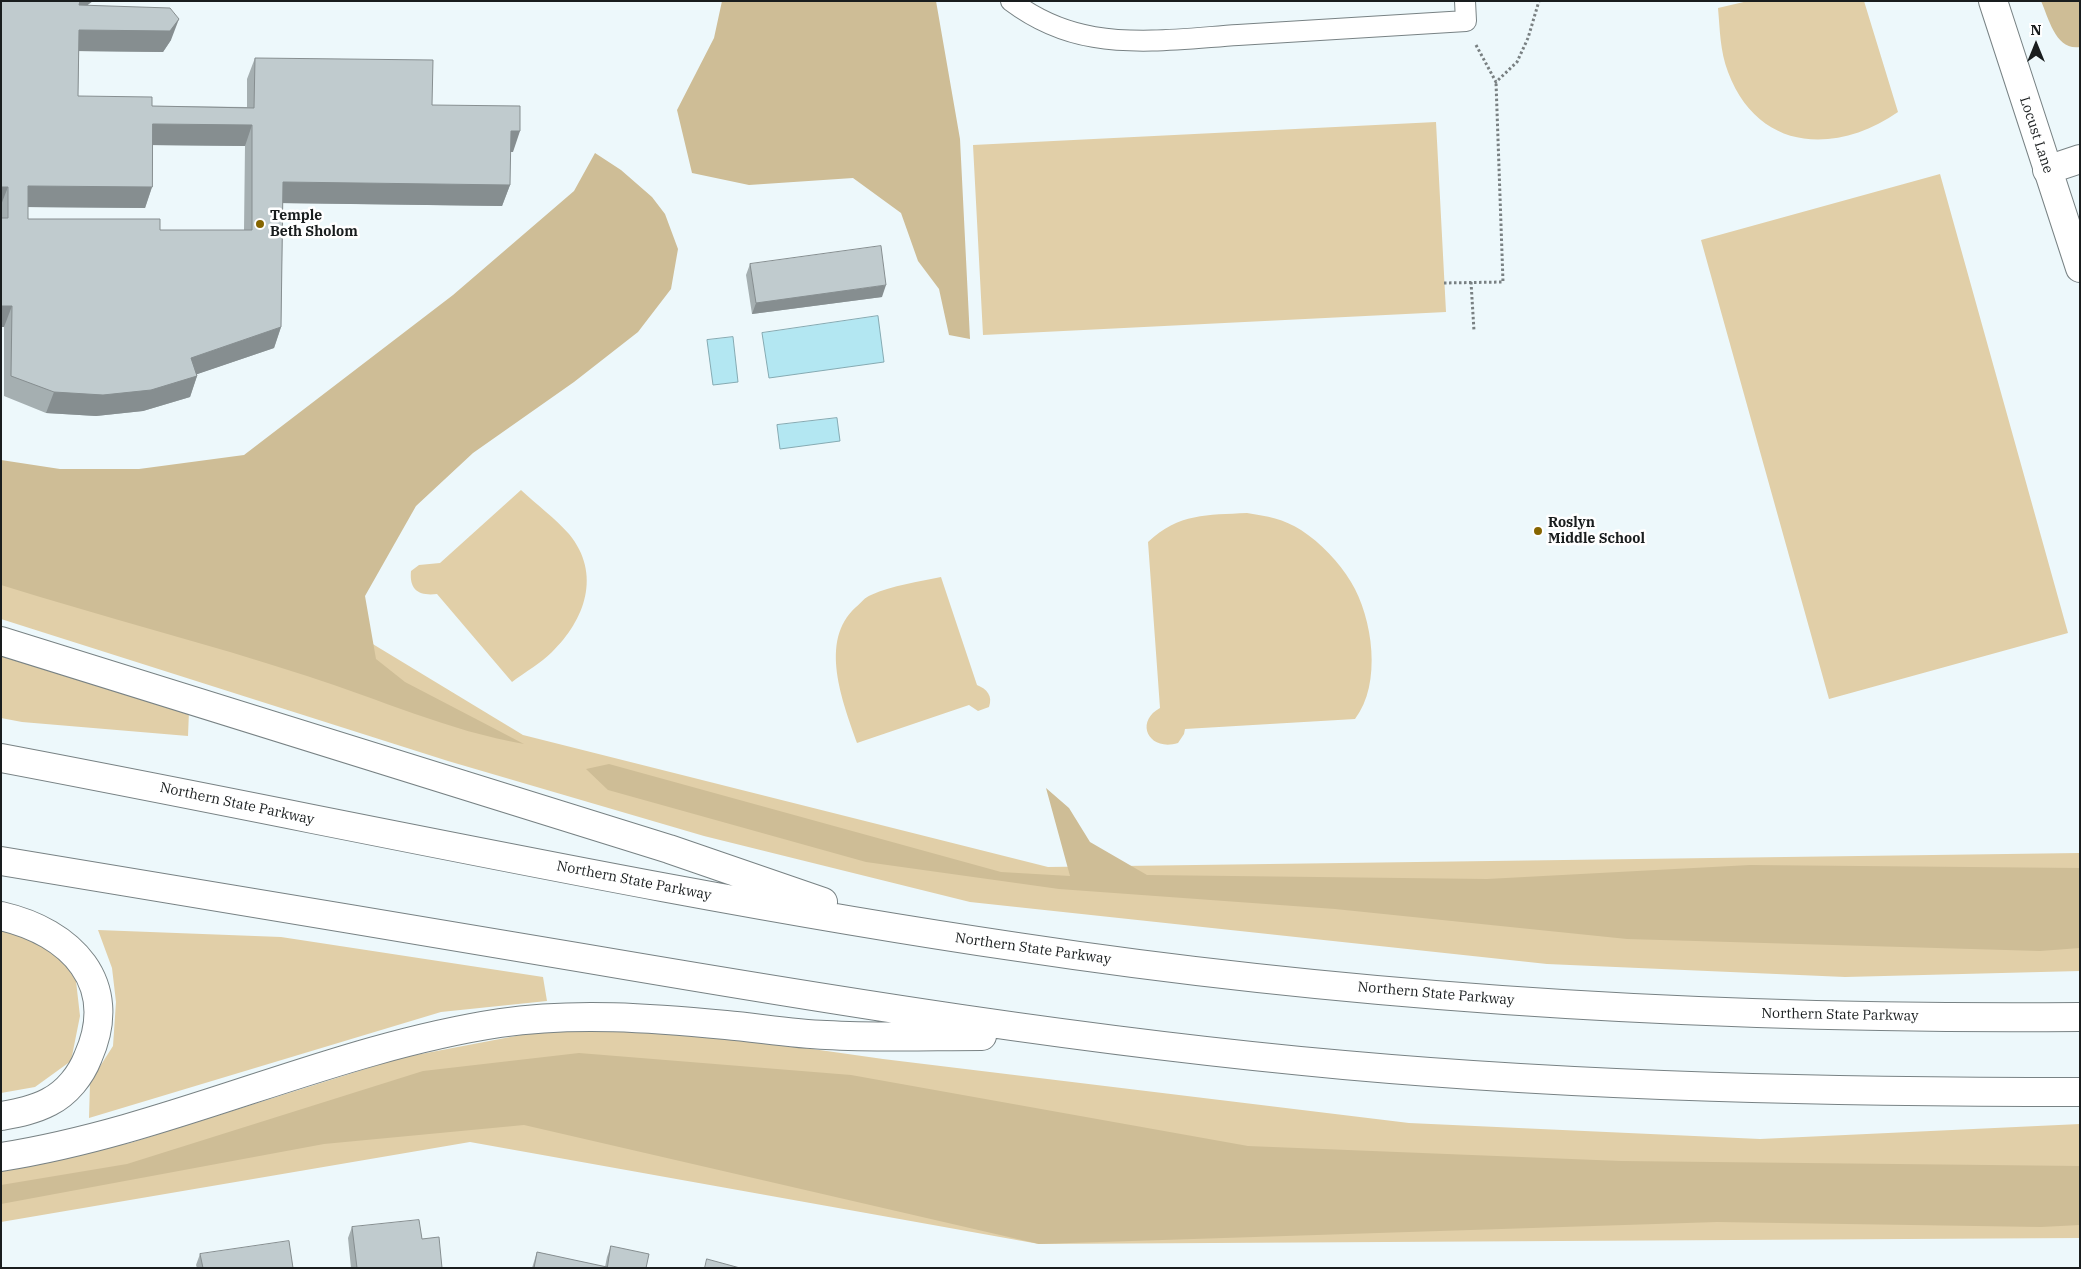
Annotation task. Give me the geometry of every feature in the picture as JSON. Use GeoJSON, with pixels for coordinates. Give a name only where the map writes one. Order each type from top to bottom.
{"type":"FeatureCollection","features":[{"type":"Feature","properties":{"kind":"main road","name":"Locust Lane"},"geometry":{"type":"LineString","coordinates":[[1993,1],[2080,268]]}},
{"type":"Feature","properties":{"kind":"main road"},"geometry":{"type":"LineString","coordinates":[[2047,170],[2080,159]]}},
{"type":"Feature","properties":{"kind":"main road"},"geometry":{"type":"LineString","coordinates":[[1,641],[669,849],[902,930]]}},
{"type":"Feature","properties":{"kind":"main road","name":"Northern State Parkway"},"geometry":{"type":"LineString","coordinates":[[1,758],[419,841],[902,930],[1024,948],[1216,972],[1472,998],[1769,1014],[2080,1017]]}},
{"type":"Feature","properties":{"kind":"main road"},"geometry":{"type":"LineString","coordinates":[[1,860],[705,979],[1088,1036],[1344,1066],[1597,1082],[1868,1092],[2080,1092]]}},
{"type":"Feature","properties":{"kind":"main road"},"geometry":{"type":"LineString","coordinates":[[1,916],[35,925],[70,948],[92,979],[98,1008],[96,1038],[84,1068],[74,1081],[50,1102],[1,1116]]}},
{"type":"Feature","properties":{"kind":"main road"},"geometry":{"type":"LineString","coordinates":[[1,1157],[136,1126],[337,1062],[419,1039],[502,1023],[547,1019],[634,1018],[826,1035],[1088,1036]]}},
{"type":"Feature","properties":{"kind":"lane"},"geometry":{"type":"LineString","coordinates":[[1011,1],[1026,12],[1070,31],[1095,37],[1123,39],[1180,38],[1466,11]]}},
{"type":"Feature","properties":{"kind":"path"},"geometry":{"type":"LineString","coordinates":[[1496,82],[1517,62],[1528,38],[1539,1]]}},
{"type":"Feature","properties":{"kind":"path"},"geometry":{"type":"LineString","coordinates":[[1444,284],[1503,282],[1496,82],[1480,56],[1466,11]]}},
{"type":"Feature","properties":{"kind":"path"},"geometry":{"type":"LineString","coordinates":[[1471,282],[1474,331]]}},
{"type":"Feature","properties":{"kind":"shaded area"},"geometry":{"type":"Polygon","coordinates":[[[722,1],[936,1],[960,139],[970,339],[949,335],[939,289],[918,261],[901,213],[853,178],[749,185],[692,173],[677,110],[714,38],[722,1]]]}},
{"type":"Feature","properties":{"kind":"shaded area"},"geometry":{"type":"Polygon","coordinates":[[[1748,1],[1864,1],[1898,112],[1874,126],[1850,135],[1825,139],[1801,138],[1779,131],[1759,118],[1741,98],[1728,72],[1723,56],[1720,32],[1718,8],[1748,1]]]}},
{"type":"Feature","properties":{"kind":"shaded area"},"geometry":{"type":"Polygon","coordinates":[[[2041,1],[2080,1],[2080,47],[2072,47],[2059,39],[2054,32],[2041,1]]]}},
{"type":"Feature","properties":{"kind":"shaded area"},"geometry":{"type":"Polygon","coordinates":[[[1436,122],[1446,312],[983,335],[973,145],[1436,122]]]}},
{"type":"Feature","properties":{"kind":"shaded area"},"geometry":{"type":"Polygon","coordinates":[[[595,153],[621,170],[652,197],[665,214],[678,249],[671,289],[638,332],[574,382],[473,453],[416,506],[365,596],[376,659],[405,682],[524,744],[441,723],[269,664],[1,585],[1,460],[60,469],[139,469],[244,455],[453,295],[574,191],[595,153]]]}},
{"type":"Feature","properties":{"kind":"shaded area"},"geometry":{"type":"Polygon","coordinates":[[[1940,174],[2068,633],[1829,699],[1701,240],[1940,174]]]}},
{"type":"Feature","properties":{"kind":"shaded area"},"geometry":{"type":"Polygon","coordinates":[[[1,477],[120,491],[523,735],[1048,867],[2080,853],[2080,971],[1845,977],[1547,964],[970,902],[704,836],[448,761],[1,619],[1,477]]]}},
{"type":"Feature","properties":{"kind":"shaded area"},"geometry":{"type":"Polygon","coordinates":[[[521,490],[569,534],[579,549],[585,565],[587,580],[581,611],[564,639],[548,656],[512,682],[437,594],[421,593],[414,588],[411,571],[419,565],[440,563],[521,490]]]}},
{"type":"Feature","properties":{"kind":"shaded area"},"geometry":{"type":"Polygon","coordinates":[[[1247,513],[1275,518],[1301,530],[1329,553],[1351,582],[1365,614],[1371,651],[1369,688],[1363,705],[1355,719],[1185,729],[1178,743],[1168,745],[1159,743],[1148,734],[1147,728],[1152,714],[1160,708],[1148,542],[1171,526],[1194,517],[1247,513]]]}},
{"type":"Feature","properties":{"kind":"shaded area"},"geometry":{"type":"Polygon","coordinates":[[[941,577],[977,685],[990,696],[989,707],[978,711],[969,705],[857,743],[837,672],[836,654],[838,637],[845,621],[856,607],[869,596],[897,586],[941,577]]]}},
{"type":"Feature","properties":{"kind":"shaded area"},"geometry":{"type":"Polygon","coordinates":[[[1,652],[189,711],[188,736],[22,722],[1,718],[1,652]]]}},
{"type":"Feature","properties":{"kind":"shaded area"},"geometry":{"type":"Polygon","coordinates":[[[609,764],[1001,872],[1070,876],[1046,788],[1069,808],[1090,842],[1147,875],[1487,879],[1750,865],[2080,868],[2080,948],[2040,951],[1627,939],[1335,909],[1059,889],[866,862],[608,790],[586,769],[609,764]]]}},
{"type":"Feature","properties":{"kind":"shaded area"},"geometry":{"type":"Polygon","coordinates":[[[1,928],[58,951],[76,981],[80,1016],[71,1061],[35,1087],[1,1093],[1,928]]]}},
{"type":"Feature","properties":{"kind":"shaded area"},"geometry":{"type":"Polygon","coordinates":[[[98,930],[281,937],[543,977],[547,1001],[441,1012],[89,1118],[90,1082],[113,1046],[116,1002],[112,968],[98,930]]]}},
{"type":"Feature","properties":{"kind":"shaded area"},"geometry":{"type":"Polygon","coordinates":[[[568,1026],[686,1031],[883,1059],[1409,1123],[1760,1139],[2080,1124],[2080,1238],[1039,1244],[470,1142],[1,1222],[1,1168],[130,1143],[400,1058],[568,1026]]]}},
{"type":"Feature","properties":{"kind":"shaded area"},"geometry":{"type":"Polygon","coordinates":[[[579,1053],[851,1075],[1248,1146],[1621,1161],[2080,1166],[2080,1225],[2041,1227],[1717,1222],[1039,1244],[524,1125],[324,1144],[1,1204],[1,1185],[127,1164],[423,1071],[579,1053]]]}},
{"type":"Feature","properties":{"kind":"water"},"geometry":{"type":"Polygon","coordinates":[[[878,316],[884,362],[769,378],[762,333],[878,316]]]}},
{"type":"Feature","properties":{"kind":"water"},"geometry":{"type":"Polygon","coordinates":[[[733,337],[738,382],[713,385],[707,340],[733,337]]]}},
{"type":"Feature","properties":{"kind":"water"},"geometry":{"type":"Polygon","coordinates":[[[837,418],[840,441],[780,449],[777,425],[837,418]]]}},
{"type":"Feature","properties":{"kind":"building","name":"Temple Beth Sholom"},"geometry":{"type":"Polygon","coordinates":[[[1,1],[80,1],[79,5],[170,8],[179,19],[170,31],[79,30],[78,96],[152,97],[152,106],[254,108],[255,58],[433,60],[432,105],[520,106],[520,131],[511,131],[510,185],[283,182],[281,327],[191,358],[197,376],[151,390],[103,395],[54,392],[11,376],[12,306],[1,306],[1,218],[8,218],[8,187],[1,187],[1,1]],[[153,124],[152,187],[28,186],[28,219],[160,219],[160,230],[252,230],[252,125],[153,124]]]}},
{"type":"Feature","properties":{"kind":"building"},"geometry":{"type":"Polygon","coordinates":[[[881,246],[886,285],[756,303],[750,264],[881,246]]]}},
{"type":"Feature","properties":{"kind":"building"},"geometry":{"type":"Polygon","coordinates":[[[419,1220],[422,1239],[439,1237],[442,1268],[357,1268],[352,1227],[419,1220]]]}},
{"type":"Feature","properties":{"kind":"building"},"geometry":{"type":"Polygon","coordinates":[[[289,1241],[293,1268],[203,1268],[200,1254],[289,1241]]]}},
{"type":"Feature","properties":{"kind":"building"},"geometry":{"type":"Polygon","coordinates":[[[611,1246],[649,1254],[646,1268],[534,1268],[537,1252],[607,1267],[611,1246]]]}},
{"type":"Feature","properties":{"kind":"building"},"geometry":{"type":"Polygon","coordinates":[[[707,1259],[740,1268],[705,1268],[707,1259]]]}},
{"type":"Feature","properties":{"kind":"place","name":"Temple Beth Sholom"},"geometry":{"type":"Point","coordinates":[260,224]}},
{"type":"Feature","properties":{"kind":"place","name":"Roslyn Middle School"},"geometry":{"type":"Point","coordinates":[1538,531]}}]}
